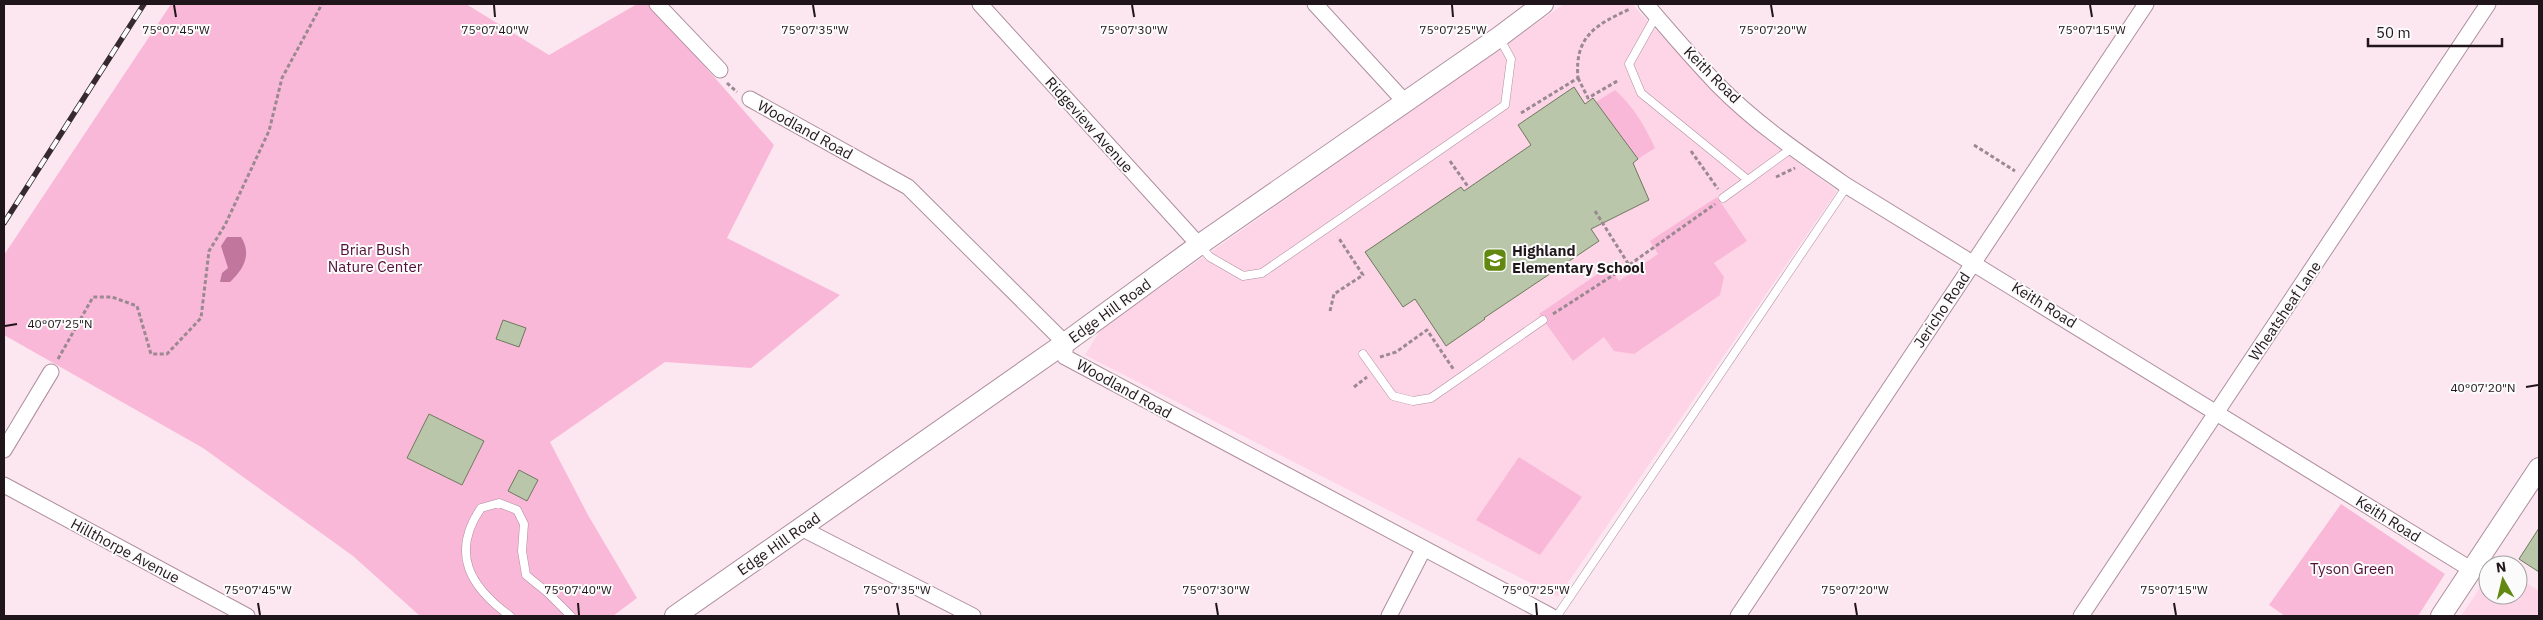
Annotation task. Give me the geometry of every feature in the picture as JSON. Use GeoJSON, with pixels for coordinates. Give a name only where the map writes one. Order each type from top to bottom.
{"type":"FeatureCollection","features":[{"type":"Feature","properties":{"kind":"street"},"geometry":{"type":"LineString","coordinates":[[657,4],[720,70]]}},
{"type":"Feature","properties":{"kind":"street","name":"Ridgeview Avenue"},"geometry":{"type":"LineString","coordinates":[[980,4],[1199,246]]}},
{"type":"Feature","properties":{"kind":"street"},"geometry":{"type":"LineString","coordinates":[[1315,4],[1405,102]]}},
{"type":"Feature","properties":{"kind":"street","name":"Edge Hill Road"},"geometry":{"type":"LineString","coordinates":[[675,616],[1065,344],[1199,246],[1499,37],[1543,4]]}},
{"type":"Feature","properties":{"kind":"street","name":"Keith Road"},"geometry":{"type":"LineString","coordinates":[[1646,4],[1718,85],[1792,148],[1847,186],[1974,262],[2472,570]]}},
{"type":"Feature","properties":{"kind":"street","name":"Jericho Road"},"geometry":{"type":"LineString","coordinates":[[1738,616],[2146,4]]}},
{"type":"Feature","properties":{"kind":"street","name":"Wheatsheaf Lane"},"geometry":{"type":"LineString","coordinates":[[2081,616],[2488,4]]}},
{"type":"Feature","properties":{"kind":"street","name":"Woodland Road"},"geometry":{"type":"LineString","coordinates":[[750,99],[908,187],[1065,344],[1065,357],[1423,550],[1551,616]]}},
{"type":"Feature","properties":{"kind":"street"},"geometry":{"type":"LineString","coordinates":[[4,450],[51,372]]}},
{"type":"Feature","properties":{"kind":"street"},"geometry":{"type":"LineString","coordinates":[[2441,616],[2539,468]]}},
{"type":"Feature","properties":{"kind":"street","name":"Hillthorpe Avenue"},"geometry":{"type":"LineString","coordinates":[[4,485],[247,616]]}},
{"type":"Feature","properties":{"kind":"street"},"geometry":{"type":"LineString","coordinates":[[801,528],[973,616]]}},
{"type":"Feature","properties":{"kind":"street"},"geometry":{"type":"LineString","coordinates":[[1389,616],[1423,550]]}},
{"type":"Feature","properties":{"kind":"lane"},"geometry":{"type":"LineString","coordinates":[[1656,16],[1629,64],[1641,93],[1748,180]]}},
{"type":"Feature","properties":{"kind":"lane"},"geometry":{"type":"LineString","coordinates":[[1199,246],[1210,257],[1243,276],[1262,273],[1505,105],[1511,59],[1499,37]]}},
{"type":"Feature","properties":{"kind":"lane"},"geometry":{"type":"LineString","coordinates":[[1723,198],[1792,148]]}},
{"type":"Feature","properties":{"kind":"lane"},"geometry":{"type":"LineString","coordinates":[[1551,616],[1847,186]]}},
{"type":"Feature","properties":{"kind":"lane"},"geometry":{"type":"LineString","coordinates":[[1364,354],[1393,396],[1413,401],[1431,398],[1544,320]]}},
{"type":"Feature","properties":{"kind":"lane"},"geometry":{"type":"LineString","coordinates":[[510,616],[490,602],[471,576],[466,550],[469,525],[481,508],[498,503],[517,510],[524,524],[522,552],[526,575],[548,593],[571,616]]}},
{"type":"Feature","properties":{"kind":"path"},"geometry":{"type":"LineString","coordinates":[[51,372],[93,297],[112,296],[137,306],[151,354],[167,354],[201,318],[210,251],[225,225],[269,131],[282,78],[322,4]]}},
{"type":"Feature","properties":{"kind":"path"},"geometry":{"type":"LineString","coordinates":[[1619,80],[1588,98],[1578,78],[1576,63],[1582,43],[1601,22],[1630,8]]}},
{"type":"Feature","properties":{"kind":"path"},"geometry":{"type":"LineString","coordinates":[[720,70],[732,90],[750,99]]}},
{"type":"Feature","properties":{"kind":"path"},"geometry":{"type":"LineString","coordinates":[[1522,113],[1578,78]]}},
{"type":"Feature","properties":{"kind":"path"},"geometry":{"type":"LineString","coordinates":[[1974,145],[2015,171]]}},
{"type":"Feature","properties":{"kind":"path"},"geometry":{"type":"LineString","coordinates":[[1544,320],[1629,265],[1723,198],[1691,151]]}},
{"type":"Feature","properties":{"kind":"path"},"geometry":{"type":"LineString","coordinates":[[1450,161],[1469,188]]}},
{"type":"Feature","properties":{"kind":"path"},"geometry":{"type":"LineString","coordinates":[[1595,211],[1629,265]]}},
{"type":"Feature","properties":{"kind":"path"},"geometry":{"type":"LineString","coordinates":[[1330,311],[1334,294],[1363,275],[1338,237]]}},
{"type":"Feature","properties":{"kind":"path"},"geometry":{"type":"LineString","coordinates":[[1378,358],[1396,352],[1427,330],[1460,378]]}},
{"type":"Feature","properties":{"kind":"path"},"geometry":{"type":"LineString","coordinates":[[1354,387],[1368,377]]}},
{"type":"Feature","properties":{"kind":"shaded area","name":"Highland Elementary School"},"geometry":{"type":"Polygon","coordinates":[[[1564,4],[1632,4],[1713,91],[1766,139],[1837,191],[1558,597],[1085,355],[1101,329],[1564,4]]]}},
{"type":"Feature","properties":{"kind":"shaded area"},"geometry":{"type":"Polygon","coordinates":[[[227,237],[241,237],[246,249],[246,255],[243,267],[235,277],[230,282],[220,282],[222,273],[228,268],[221,246],[227,237]]]}},
{"type":"Feature","properties":{"kind":"shaded area"},"geometry":{"type":"Polygon","coordinates":[[[2528,584],[2539,591],[2539,616],[2461,616],[2478,591],[2478,605],[2528,605],[2528,584]]]}},
{"type":"Feature","properties":{"kind":"green space","name":"Briar Bush Nature Center"},"geometry":{"type":"Polygon","coordinates":[[[171,4],[466,4],[549,55],[637,4],[650,4],[774,145],[727,238],[840,295],[751,368],[665,362],[550,442],[588,515],[637,598],[613,616],[420,616],[353,556],[203,448],[4,335],[4,255],[171,4]]]}},
{"type":"Feature","properties":{"kind":"green space"},"geometry":{"type":"Polygon","coordinates":[[[1615,90],[1638,117],[1655,148],[1638,159],[1596,102],[1615,90]]]}},
{"type":"Feature","properties":{"kind":"green space"},"geometry":{"type":"Polygon","coordinates":[[[1717,197],[1747,241],[1714,263],[1724,277],[1720,295],[1634,354],[1614,351],[1604,337],[1573,361],[1539,314],[1608,267],[1619,281],[1658,254],[1650,241],[1717,197]]]}},
{"type":"Feature","properties":{"kind":"green space"},"geometry":{"type":"Polygon","coordinates":[[[1519,457],[1582,497],[1540,555],[1476,520],[1519,457]]]}},
{"type":"Feature","properties":{"kind":"green space","name":"Tyson Green"},"geometry":{"type":"Polygon","coordinates":[[[2341,504],[2445,574],[2418,616],[2285,616],[2269,605],[2341,504]]]}},
{"type":"Feature","properties":{"kind":"building"},"geometry":{"type":"Polygon","coordinates":[[[1574,87],[1585,104],[1593,98],[1638,159],[1633,163],[1649,200],[1591,229],[1599,241],[1484,318],[1446,346],[1415,299],[1403,307],[1365,252],[1461,187],[1464,191],[1531,145],[1518,125],[1574,87]]]}},
{"type":"Feature","properties":{"kind":"building"},"geometry":{"type":"Polygon","coordinates":[[[503,320],[526,328],[519,347],[496,339],[503,320]]]}},
{"type":"Feature","properties":{"kind":"building"},"geometry":{"type":"Polygon","coordinates":[[[429,414],[484,441],[462,485],[407,458],[429,414]]]}},
{"type":"Feature","properties":{"kind":"building"},"geometry":{"type":"Polygon","coordinates":[[[519,470],[538,480],[527,501],[508,491],[519,470]]]}},
{"type":"Feature","properties":{"kind":"building"},"geometry":{"type":"Polygon","coordinates":[[[2539,528],[2539,572],[2528,565],[2528,555],[2522,555],[2539,528]]]}},
{"type":"Feature","properties":{"kind":"railway"},"geometry":{"type":"LineString","coordinates":[[4,223],[144,4]]}},
{"type":"Feature","properties":{"kind":"place","name":"Highland Elementary School"},"geometry":{"type":"Point","coordinates":[1495,260]}}]}
